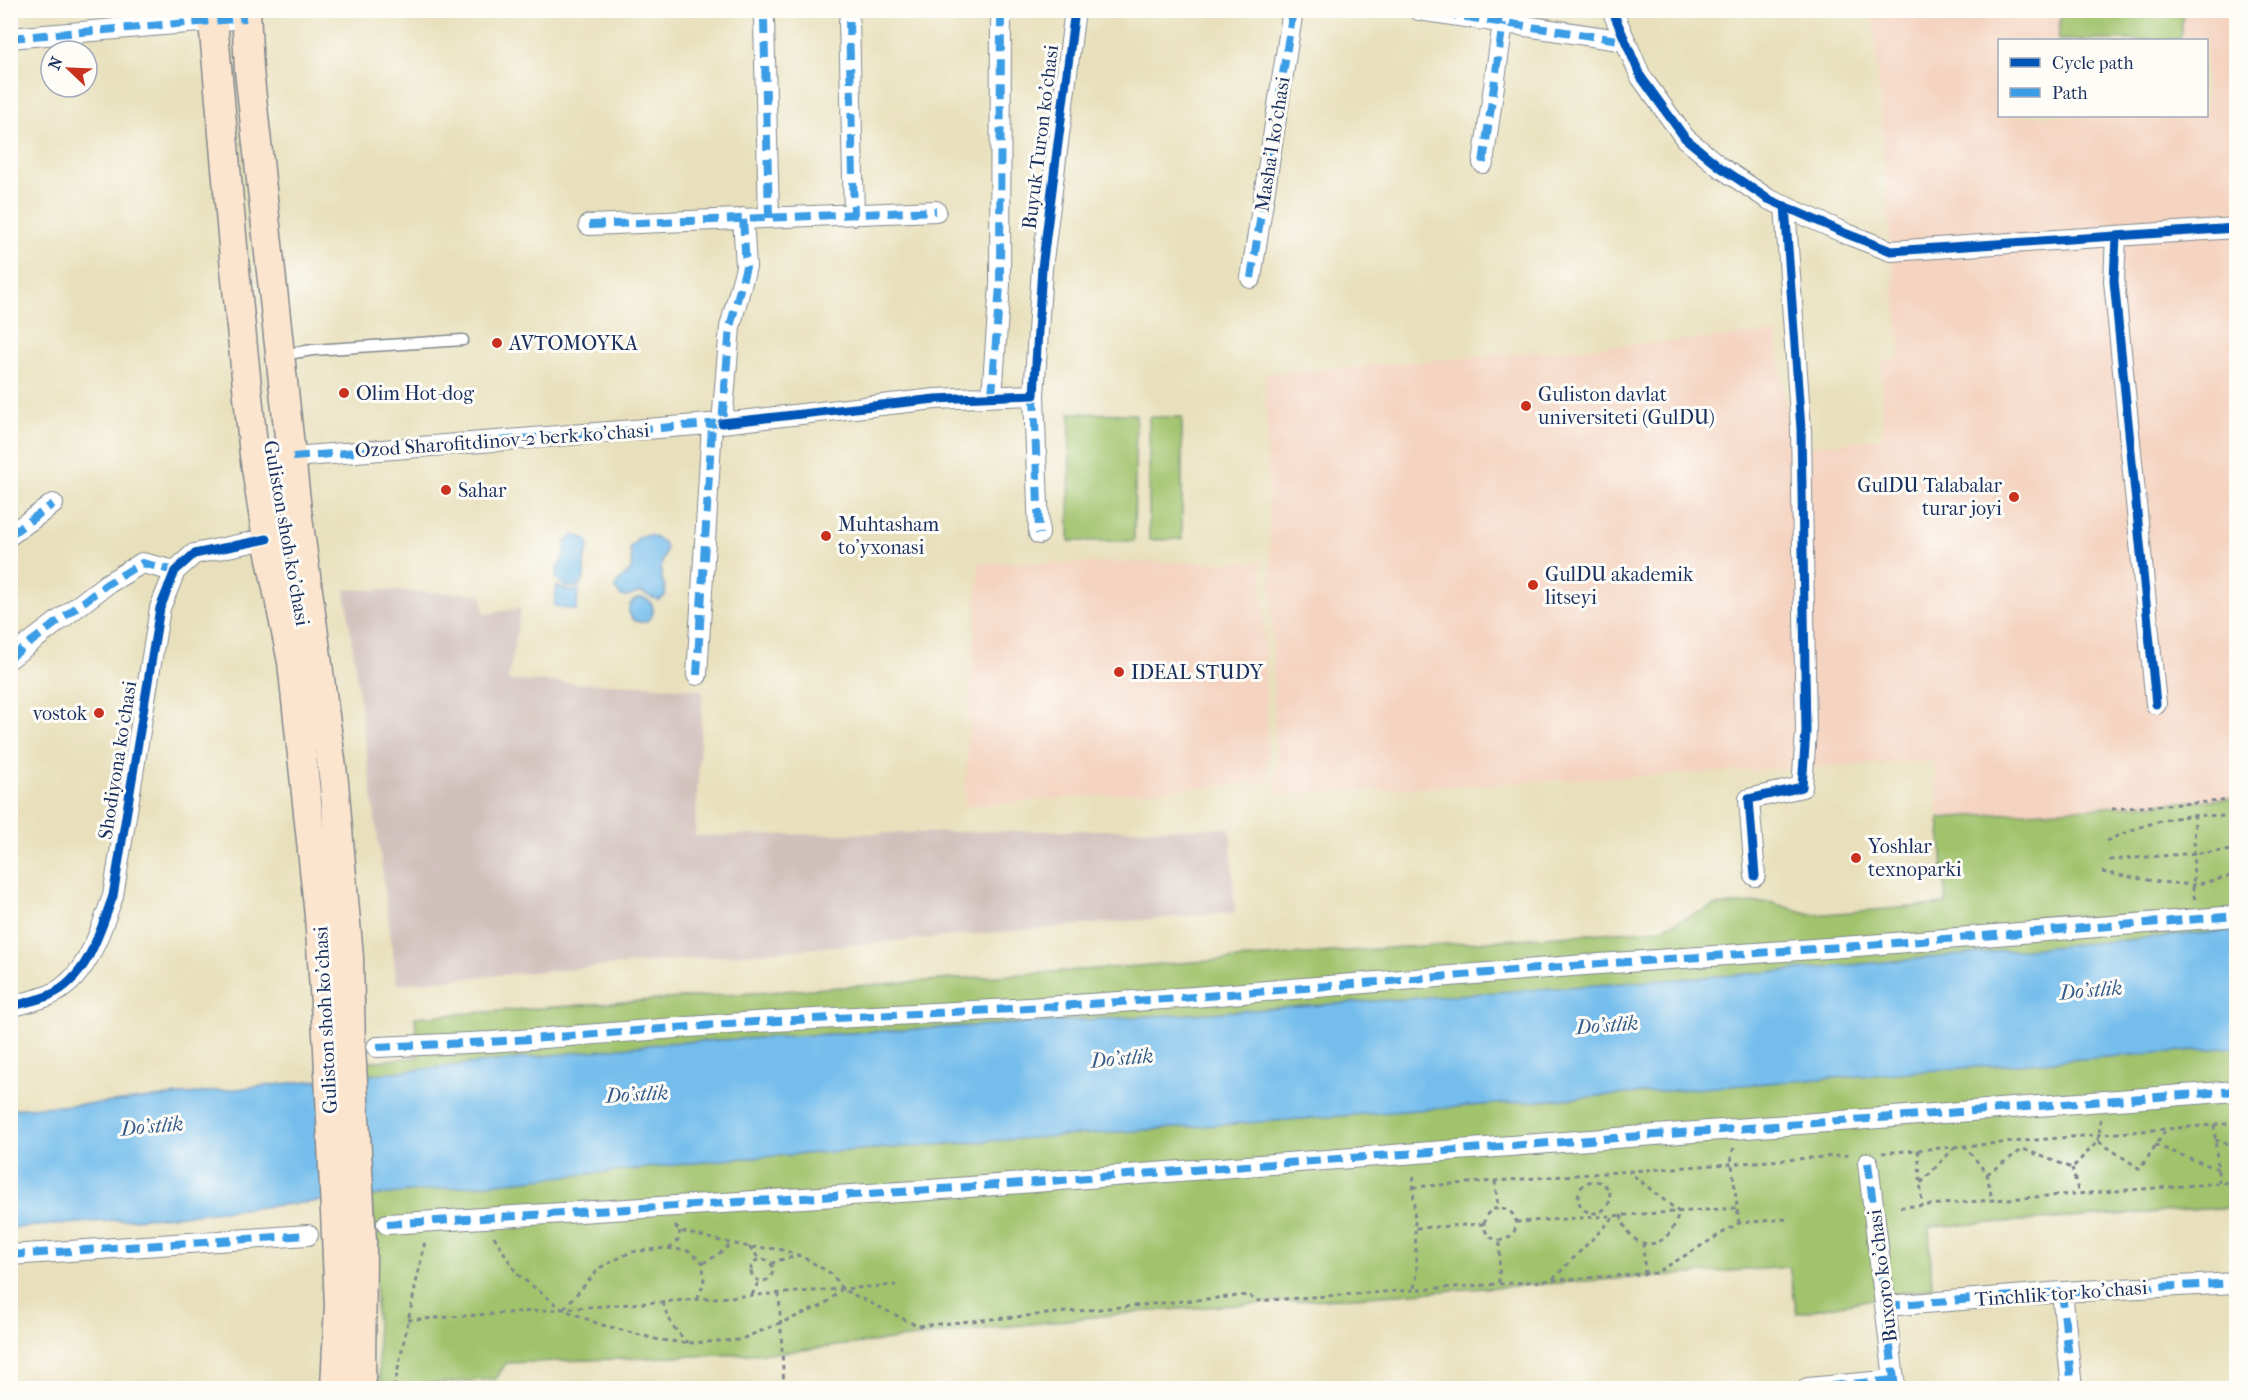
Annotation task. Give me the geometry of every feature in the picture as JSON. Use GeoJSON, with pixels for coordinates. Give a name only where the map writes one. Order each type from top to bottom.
{"type":"FeatureCollection","features":[{"type":"Feature","properties":{"kind":"main road","name":"Guliston shoh ko'chasi"},"geometry":{"type":"LineString","coordinates":[[246,14],[249,70],[297,510],[334,782],[349,958],[352,1048],[349,1241],[361,1389]]}},
{"type":"Feature","properties":{"kind":"main road","name":"Guliston shoh ko'chasi"},"geometry":{"type":"LineString","coordinates":[[213,16],[254,455],[267,539],[292,662],[319,916],[352,1048]]}},
{"type":"Feature","properties":{"kind":"main road","name":"Guliston shoh ko'chasi"},"geometry":{"type":"LineString","coordinates":[[335,1389],[339,1305],[349,1241]]}},
{"type":"Feature","properties":{"kind":"street"},"geometry":{"type":"LineString","coordinates":[[992,396],[1000,285],[1001,10]]}},
{"type":"Feature","properties":{"kind":"street","name":"Buyuk Turon ko'chasi"},"geometry":{"type":"LineString","coordinates":[[1039,534],[1034,395],[1042,268],[1075,10]]}},
{"type":"Feature","properties":{"kind":"street","name":"Masha'l ko'chasi"},"geometry":{"type":"LineString","coordinates":[[1251,278],[1293,10]]}},
{"type":"Feature","properties":{"kind":"street"},"geometry":{"type":"LineString","coordinates":[[1419,10],[1625,41]]}},
{"type":"Feature","properties":{"kind":"street"},"geometry":{"type":"LineString","coordinates":[[1612,10],[1641,76],[1685,138],[1720,167],[1768,199],[1891,251],[2236,228]]}},
{"type":"Feature","properties":{"kind":"street"},"geometry":{"type":"LineString","coordinates":[[10,39],[246,14]]}},
{"type":"Feature","properties":{"kind":"street"},"geometry":{"type":"LineString","coordinates":[[764,20],[769,218]]}},
{"type":"Feature","properties":{"kind":"street"},"geometry":{"type":"LineString","coordinates":[[849,21],[854,215]]}},
{"type":"Feature","properties":{"kind":"street"},"geometry":{"type":"LineString","coordinates":[[1483,163],[1503,23]]}},
{"type":"Feature","properties":{"kind":"street"},"geometry":{"type":"LineString","coordinates":[[1755,876],[1749,799],[1802,788],[1806,732],[1801,429],[1785,206]]}},
{"type":"Feature","properties":{"kind":"street"},"geometry":{"type":"LineString","coordinates":[[589,225],[936,211]]}},
{"type":"Feature","properties":{"kind":"street"},"geometry":{"type":"LineString","coordinates":[[697,675],[717,424],[730,327],[746,267],[742,218]]}},
{"type":"Feature","properties":{"kind":"street"},"geometry":{"type":"LineString","coordinates":[[2116,236],[2114,281],[2156,704]]}},
{"type":"Feature","properties":{"kind":"street","name":"Ozod Sharofitdinov-2 berk ko'chasi"},"geometry":{"type":"LineString","coordinates":[[293,457],[717,424],[935,399],[1034,395]]}},
{"type":"Feature","properties":{"kind":"street"},"geometry":{"type":"LineString","coordinates":[[10,535],[53,504]]}},
{"type":"Feature","properties":{"kind":"street"},"geometry":{"type":"LineString","coordinates":[[10,658],[107,584],[142,563],[175,571],[194,554],[267,539]]}},
{"type":"Feature","properties":{"kind":"street","name":"Shodiyona ko'chasi"},"geometry":{"type":"LineString","coordinates":[[10,1007],[52,994],[77,974],[97,940],[113,896],[160,608],[175,571]]}},
{"type":"Feature","properties":{"kind":"street"},"geometry":{"type":"LineString","coordinates":[[352,1048],[490,1042],[755,1022],[1002,1010],[1194,997],[2236,916]]}},
{"type":"Feature","properties":{"kind":"street"},"geometry":{"type":"LineString","coordinates":[[387,1224],[916,1191],[2236,1091]]}},
{"type":"Feature","properties":{"kind":"street","name":"Buxoro ko'chasi"},"geometry":{"type":"LineString","coordinates":[[1865,1157],[1886,1306],[1894,1384]]}},
{"type":"Feature","properties":{"kind":"street"},"geometry":{"type":"LineString","coordinates":[[10,1255],[308,1235]]}},
{"type":"Feature","properties":{"kind":"street","name":"Tinchlik tor ko'chasi"},"geometry":{"type":"LineString","coordinates":[[1886,1306],[2062,1292],[2236,1282]]}},
{"type":"Feature","properties":{"kind":"street"},"geometry":{"type":"LineString","coordinates":[[2062,1292],[2072,1389]]}},
{"type":"Feature","properties":{"kind":"street"},"geometry":{"type":"LineString","coordinates":[[1808,1389],[1894,1384]]}},
{"type":"Feature","properties":{"kind":"lane"},"geometry":{"type":"LineString","coordinates":[[280,355],[313,350],[463,340]]}},
{"type":"Feature","properties":{"kind":"path"},"geometry":{"type":"LineString","coordinates":[[2112,809],[2236,800]]}},
{"type":"Feature","properties":{"kind":"path"},"geometry":{"type":"LineString","coordinates":[[2106,841],[2134,828],[2195,814],[2236,818]]}},
{"type":"Feature","properties":{"kind":"path"},"geometry":{"type":"LineString","coordinates":[[2195,814],[2193,892],[2200,919]]}},
{"type":"Feature","properties":{"kind":"path"},"geometry":{"type":"LineString","coordinates":[[2109,860],[2236,850]]}},
{"type":"Feature","properties":{"kind":"path"},"geometry":{"type":"LineString","coordinates":[[2102,872],[2159,882],[2194,885],[2236,875]]}},
{"type":"Feature","properties":{"kind":"path"},"geometry":{"type":"LineString","coordinates":[[1413,1187],[1732,1164],[1865,1157],[1964,1145],[2236,1123]]}},
{"type":"Feature","properties":{"kind":"path"},"geometry":{"type":"LineString","coordinates":[[2214,1125],[2218,1184]]}},
{"type":"Feature","properties":{"kind":"path"},"geometry":{"type":"LineString","coordinates":[[2072,1167],[2098,1141],[2140,1168],[2167,1128]]}},
{"type":"Feature","properties":{"kind":"path"},"geometry":{"type":"LineString","coordinates":[[1734,1130],[1735,1145],[1731,1155],[1739,1223]]}},
{"type":"Feature","properties":{"kind":"path"},"geometry":{"type":"LineString","coordinates":[[2022,1140],[2023,1149]]}},
{"type":"Feature","properties":{"kind":"path"},"geometry":{"type":"LineString","coordinates":[[2215,1140],[2236,1146]]}},
{"type":"Feature","properties":{"kind":"path"},"geometry":{"type":"LineString","coordinates":[[1964,1145],[1987,1174],[1992,1200]]}},
{"type":"Feature","properties":{"kind":"path"},"geometry":{"type":"LineString","coordinates":[[2156,1145],[2218,1169]]}},
{"type":"Feature","properties":{"kind":"path"},"geometry":{"type":"LineString","coordinates":[[1921,1184],[1956,1146]]}},
{"type":"Feature","properties":{"kind":"path"},"geometry":{"type":"LineString","coordinates":[[2023,1149],[2072,1167]]}},
{"type":"Feature","properties":{"kind":"path"},"geometry":{"type":"LineString","coordinates":[[1987,1174],[2023,1149]]}},
{"type":"Feature","properties":{"kind":"path"},"geometry":{"type":"LineString","coordinates":[[1918,1150],[1922,1205]]}},
{"type":"Feature","properties":{"kind":"path"},"geometry":{"type":"LineString","coordinates":[[1414,1288],[1418,1275],[1413,1180],[1418,1169],[1418,1152]]}},
{"type":"Feature","properties":{"kind":"path"},"geometry":{"type":"LineString","coordinates":[[2072,1167],[2079,1194]]}},
{"type":"Feature","properties":{"kind":"path"},"geometry":{"type":"LineString","coordinates":[[1629,1172],[1679,1212]]}},
{"type":"Feature","properties":{"kind":"path"},"geometry":{"type":"LineString","coordinates":[[1592,1174],[1593,1181]]}},
{"type":"Feature","properties":{"kind":"path"},"geometry":{"type":"LineString","coordinates":[[1495,1181],[1498,1208]]}},
{"type":"Feature","properties":{"kind":"path"},"geometry":{"type":"LineString","coordinates":[[1593,1181],[1606,1186],[1610,1196],[1605,1210],[1595,1215],[1581,1207],[1578,1197],[1581,1187],[1593,1181]]}},
{"type":"Feature","properties":{"kind":"path"},"geometry":{"type":"LineString","coordinates":[[1900,1207],[2236,1182]]}},
{"type":"Feature","properties":{"kind":"path"},"geometry":{"type":"LineString","coordinates":[[657,1207],[680,1231],[748,1246],[779,1249],[799,1256],[832,1274],[842,1289],[918,1326],[1249,1296],[1255,1301],[1414,1288],[1656,1273],[1739,1223],[1788,1219]]}},
{"type":"Feature","properties":{"kind":"path"},"geometry":{"type":"LineString","coordinates":[[1498,1208],[1511,1212],[1516,1222],[1516,1227],[1510,1236],[1500,1240],[1490,1237],[1483,1224],[1487,1213],[1498,1208]]}},
{"type":"Feature","properties":{"kind":"path"},"geometry":{"type":"LineString","coordinates":[[1516,1222],[1595,1215],[1737,1208]]}},
{"type":"Feature","properties":{"kind":"path"},"geometry":{"type":"LineString","coordinates":[[1621,1215],[1624,1228],[1634,1239],[1643,1243],[1658,1243],[1668,1237],[1677,1223],[1679,1212]]}},
{"type":"Feature","properties":{"kind":"path"},"geometry":{"type":"LineString","coordinates":[[1552,1280],[1615,1215]]}},
{"type":"Feature","properties":{"kind":"path"},"geometry":{"type":"LineString","coordinates":[[486,1218],[499,1246],[517,1274],[562,1309],[599,1324],[659,1341],[689,1343],[739,1340],[824,1305],[842,1289]]}},
{"type":"Feature","properties":{"kind":"path"},"geometry":{"type":"LineString","coordinates":[[393,1389],[430,1222]]}},
{"type":"Feature","properties":{"kind":"path"},"geometry":{"type":"LineString","coordinates":[[1415,1228],[1483,1224]]}},
{"type":"Feature","properties":{"kind":"path"},"geometry":{"type":"LineString","coordinates":[[669,1249],[678,1240],[680,1231]]}},
{"type":"Feature","properties":{"kind":"path"},"geometry":{"type":"LineString","coordinates":[[1499,1283],[1500,1240]]}},
{"type":"Feature","properties":{"kind":"path"},"geometry":{"type":"LineString","coordinates":[[703,1263],[732,1243]]}},
{"type":"Feature","properties":{"kind":"path"},"geometry":{"type":"LineString","coordinates":[[1643,1243],[1645,1274]]}},
{"type":"Feature","properties":{"kind":"path"},"geometry":{"type":"LineString","coordinates":[[748,1246],[756,1253],[759,1260]]}},
{"type":"Feature","properties":{"kind":"path"},"geometry":{"type":"LineString","coordinates":[[562,1309],[601,1267],[631,1252],[669,1249],[689,1251],[703,1263],[704,1283],[697,1299]]}},
{"type":"Feature","properties":{"kind":"path"},"geometry":{"type":"LineString","coordinates":[[771,1264],[799,1256]]}},
{"type":"Feature","properties":{"kind":"path"},"geometry":{"type":"LineString","coordinates":[[759,1260],[766,1260],[771,1264],[773,1271],[770,1277],[764,1281],[754,1277],[752,1270],[754,1264],[759,1260]]}},
{"type":"Feature","properties":{"kind":"path"},"geometry":{"type":"LineString","coordinates":[[752,1295],[759,1280]]}},
{"type":"Feature","properties":{"kind":"path"},"geometry":{"type":"LineString","coordinates":[[408,1320],[896,1285]]}},
{"type":"Feature","properties":{"kind":"path"},"geometry":{"type":"LineString","coordinates":[[779,1293],[784,1389]]}},
{"type":"Feature","properties":{"kind":"path"},"geometry":{"type":"LineString","coordinates":[[663,1302],[668,1320],[677,1333],[689,1343]]}},
{"type":"Feature","properties":{"kind":"shaded area","name":"Guliston davlat universiteti (GulDU)"},"geometry":{"type":"Polygon","coordinates":[[[1873,11],[2236,11],[2236,798],[1939,818],[1934,761],[1277,795],[1265,374],[1776,333],[1792,448],[1883,438],[1881,361],[1901,358],[1873,11]]]}},
{"type":"Feature","properties":{"kind":"shaded area","name":"IDEAL STUDY"},"geometry":{"type":"Polygon","coordinates":[[[1262,562],[1269,782],[964,806],[979,563],[1262,562]]]}},
{"type":"Feature","properties":{"kind":"shaded area"},"geometry":{"type":"Polygon","coordinates":[[[345,589],[482,594],[484,614],[521,608],[508,681],[644,685],[703,690],[695,836],[1230,828],[1235,912],[397,984],[345,589]]]}},
{"type":"Feature","properties":{"kind":"green space"},"geometry":{"type":"Polygon","coordinates":[[[2150,10],[2183,13],[2180,39],[2058,39],[2061,11],[2150,10]]]}},
{"type":"Feature","properties":{"kind":"green space"},"geometry":{"type":"Polygon","coordinates":[[[1070,413],[1136,414],[1134,541],[1069,541],[1070,413]]]}},
{"type":"Feature","properties":{"kind":"green space"},"geometry":{"type":"Polygon","coordinates":[[[1149,417],[1182,417],[1182,539],[1149,540],[1149,417]]]}},
{"type":"Feature","properties":{"kind":"green space"},"geometry":{"type":"Polygon","coordinates":[[[2236,798],[2236,1207],[1929,1227],[1932,1288],[1797,1313],[1789,1267],[1137,1312],[775,1353],[506,1363],[496,1379],[422,1384],[417,1388],[385,1388],[379,1376],[366,1062],[419,1057],[415,1017],[1659,929],[1714,906],[1769,902],[1814,915],[1946,904],[1939,818],[2236,798]]]}},
{"type":"Feature","properties":{"kind":"water"},"geometry":{"type":"Polygon","coordinates":[[[574,535],[586,539],[589,546],[584,560],[583,582],[572,588],[564,586],[556,578],[558,565],[565,553],[565,542],[574,535]]]}},
{"type":"Feature","properties":{"kind":"water"},"geometry":{"type":"Polygon","coordinates":[[[649,535],[659,539],[666,548],[661,567],[665,596],[658,600],[640,592],[627,597],[621,596],[615,588],[631,569],[630,548],[639,537],[649,535]]]}},
{"type":"Feature","properties":{"kind":"water"},"geometry":{"type":"Polygon","coordinates":[[[557,586],[571,592],[579,589],[576,610],[554,606],[557,586]]]}},
{"type":"Feature","properties":{"kind":"water"},"geometry":{"type":"Polygon","coordinates":[[[641,598],[650,601],[653,610],[650,619],[641,622],[632,619],[629,610],[632,601],[641,598]]]}},
{"type":"Feature","properties":{"kind":"water","name":"Do'stlik"},"geometry":{"type":"Polygon","coordinates":[[[2236,930],[2236,1047],[1275,1121],[744,1158],[173,1216],[11,1228],[11,1109],[104,1103],[668,1043],[1211,1013],[1775,972],[2236,930]]]}},
{"type":"Feature","properties":{"kind":"marked path"},"geometry":{"type":"LineString","coordinates":[[992,396],[1000,285],[1001,10]]}},
{"type":"Feature","properties":{"kind":"marked path"},"geometry":{"type":"LineString","coordinates":[[1251,278],[1293,10]]}},
{"type":"Feature","properties":{"kind":"marked path"},"geometry":{"type":"LineString","coordinates":[[1419,10],[1625,41]]}},
{"type":"Feature","properties":{"kind":"marked path"},"geometry":{"type":"LineString","coordinates":[[10,38],[246,18]]}},
{"type":"Feature","properties":{"kind":"marked path"},"geometry":{"type":"LineString","coordinates":[[764,20],[769,218]]}},
{"type":"Feature","properties":{"kind":"marked path"},"geometry":{"type":"LineString","coordinates":[[849,21],[854,215]]}},
{"type":"Feature","properties":{"kind":"marked path"},"geometry":{"type":"LineString","coordinates":[[1483,163],[1503,23]]}},
{"type":"Feature","properties":{"kind":"marked path"},"geometry":{"type":"LineString","coordinates":[[589,225],[936,211]]}},
{"type":"Feature","properties":{"kind":"marked path"},"geometry":{"type":"LineString","coordinates":[[293,457],[722,423],[730,327],[746,267],[743,218]]}},
{"type":"Feature","properties":{"kind":"marked path"},"geometry":{"type":"LineString","coordinates":[[1034,395],[1039,534]]}},
{"type":"Feature","properties":{"kind":"marked path"},"geometry":{"type":"LineString","coordinates":[[697,675],[712,425]]}},
{"type":"Feature","properties":{"kind":"marked path"},"geometry":{"type":"LineString","coordinates":[[10,535],[53,504]]}},
{"type":"Feature","properties":{"kind":"marked path"},"geometry":{"type":"LineString","coordinates":[[10,658],[107,584],[142,563],[175,571]]}},
{"type":"Feature","properties":{"kind":"marked path"},"geometry":{"type":"LineString","coordinates":[[377,1047],[490,1042],[755,1022],[1194,997],[2236,916]]}},
{"type":"Feature","properties":{"kind":"marked path"},"geometry":{"type":"LineString","coordinates":[[387,1224],[916,1191],[2236,1091]]}},
{"type":"Feature","properties":{"kind":"marked path"},"geometry":{"type":"LineString","coordinates":[[1868,1163],[1895,1388]]}},
{"type":"Feature","properties":{"kind":"marked path"},"geometry":{"type":"LineString","coordinates":[[10,1255],[308,1235]]}},
{"type":"Feature","properties":{"kind":"marked path"},"geometry":{"type":"LineString","coordinates":[[1886,1306],[2062,1292],[2236,1283]]}},
{"type":"Feature","properties":{"kind":"marked path"},"geometry":{"type":"LineString","coordinates":[[2062,1292],[2072,1388]]}},
{"type":"Feature","properties":{"kind":"marked path"},"geometry":{"type":"LineString","coordinates":[[1808,1388],[1894,1380]]}},
{"type":"Feature","properties":{"kind":"cycle path"},"geometry":{"type":"LineString","coordinates":[[722,423],[935,399],[1034,395],[1042,268],[1075,10]]}},
{"type":"Feature","properties":{"kind":"cycle path"},"geometry":{"type":"LineString","coordinates":[[1612,10],[1641,77],[1685,138],[1720,167],[1768,199],[1891,251],[2236,228]]}},
{"type":"Feature","properties":{"kind":"cycle path"},"geometry":{"type":"LineString","coordinates":[[1755,876],[1749,799],[1802,787],[1806,732],[1801,429],[1785,206]]}},
{"type":"Feature","properties":{"kind":"cycle path"},"geometry":{"type":"LineString","coordinates":[[2116,236],[2114,281],[2156,704]]}},
{"type":"Feature","properties":{"kind":"cycle path"},"geometry":{"type":"LineString","coordinates":[[10,1007],[45,997],[63,987],[83,965],[103,924],[113,896],[160,608],[175,571],[194,554],[267,539]]}},
{"type":"Feature","properties":{"kind":"place","name":"AVTOMOYKA"},"geometry":{"type":"Point","coordinates":[497,343]}},
{"type":"Feature","properties":{"kind":"place","name":"Olim Hot-dog"},"geometry":{"type":"Point","coordinates":[344,393]}},
{"type":"Feature","properties":{"kind":"place","name":"Guliston davlat universiteti (GulDU)"},"geometry":{"type":"Point","coordinates":[1526,406]}},
{"type":"Feature","properties":{"kind":"place","name":"Sahar"},"geometry":{"type":"Point","coordinates":[446,490]}},
{"type":"Feature","properties":{"kind":"place","name":"GulDU Talabalar turar joyi"},"geometry":{"type":"Point","coordinates":[2014,497]}},
{"type":"Feature","properties":{"kind":"place","name":"Muhtasham to'yxonasi"},"geometry":{"type":"Point","coordinates":[826,536]}},
{"type":"Feature","properties":{"kind":"place","name":"GulDU akademik litseyi"},"geometry":{"type":"Point","coordinates":[1533,585]}},
{"type":"Feature","properties":{"kind":"place","name":"IDEAL STUDY"},"geometry":{"type":"Point","coordinates":[1119,672]}},
{"type":"Feature","properties":{"kind":"place","name":"vostok"},"geometry":{"type":"Point","coordinates":[99,713]}},
{"type":"Feature","properties":{"kind":"place","name":"Yoshlar texnoparki"},"geometry":{"type":"Point","coordinates":[1856,858]}}]}
